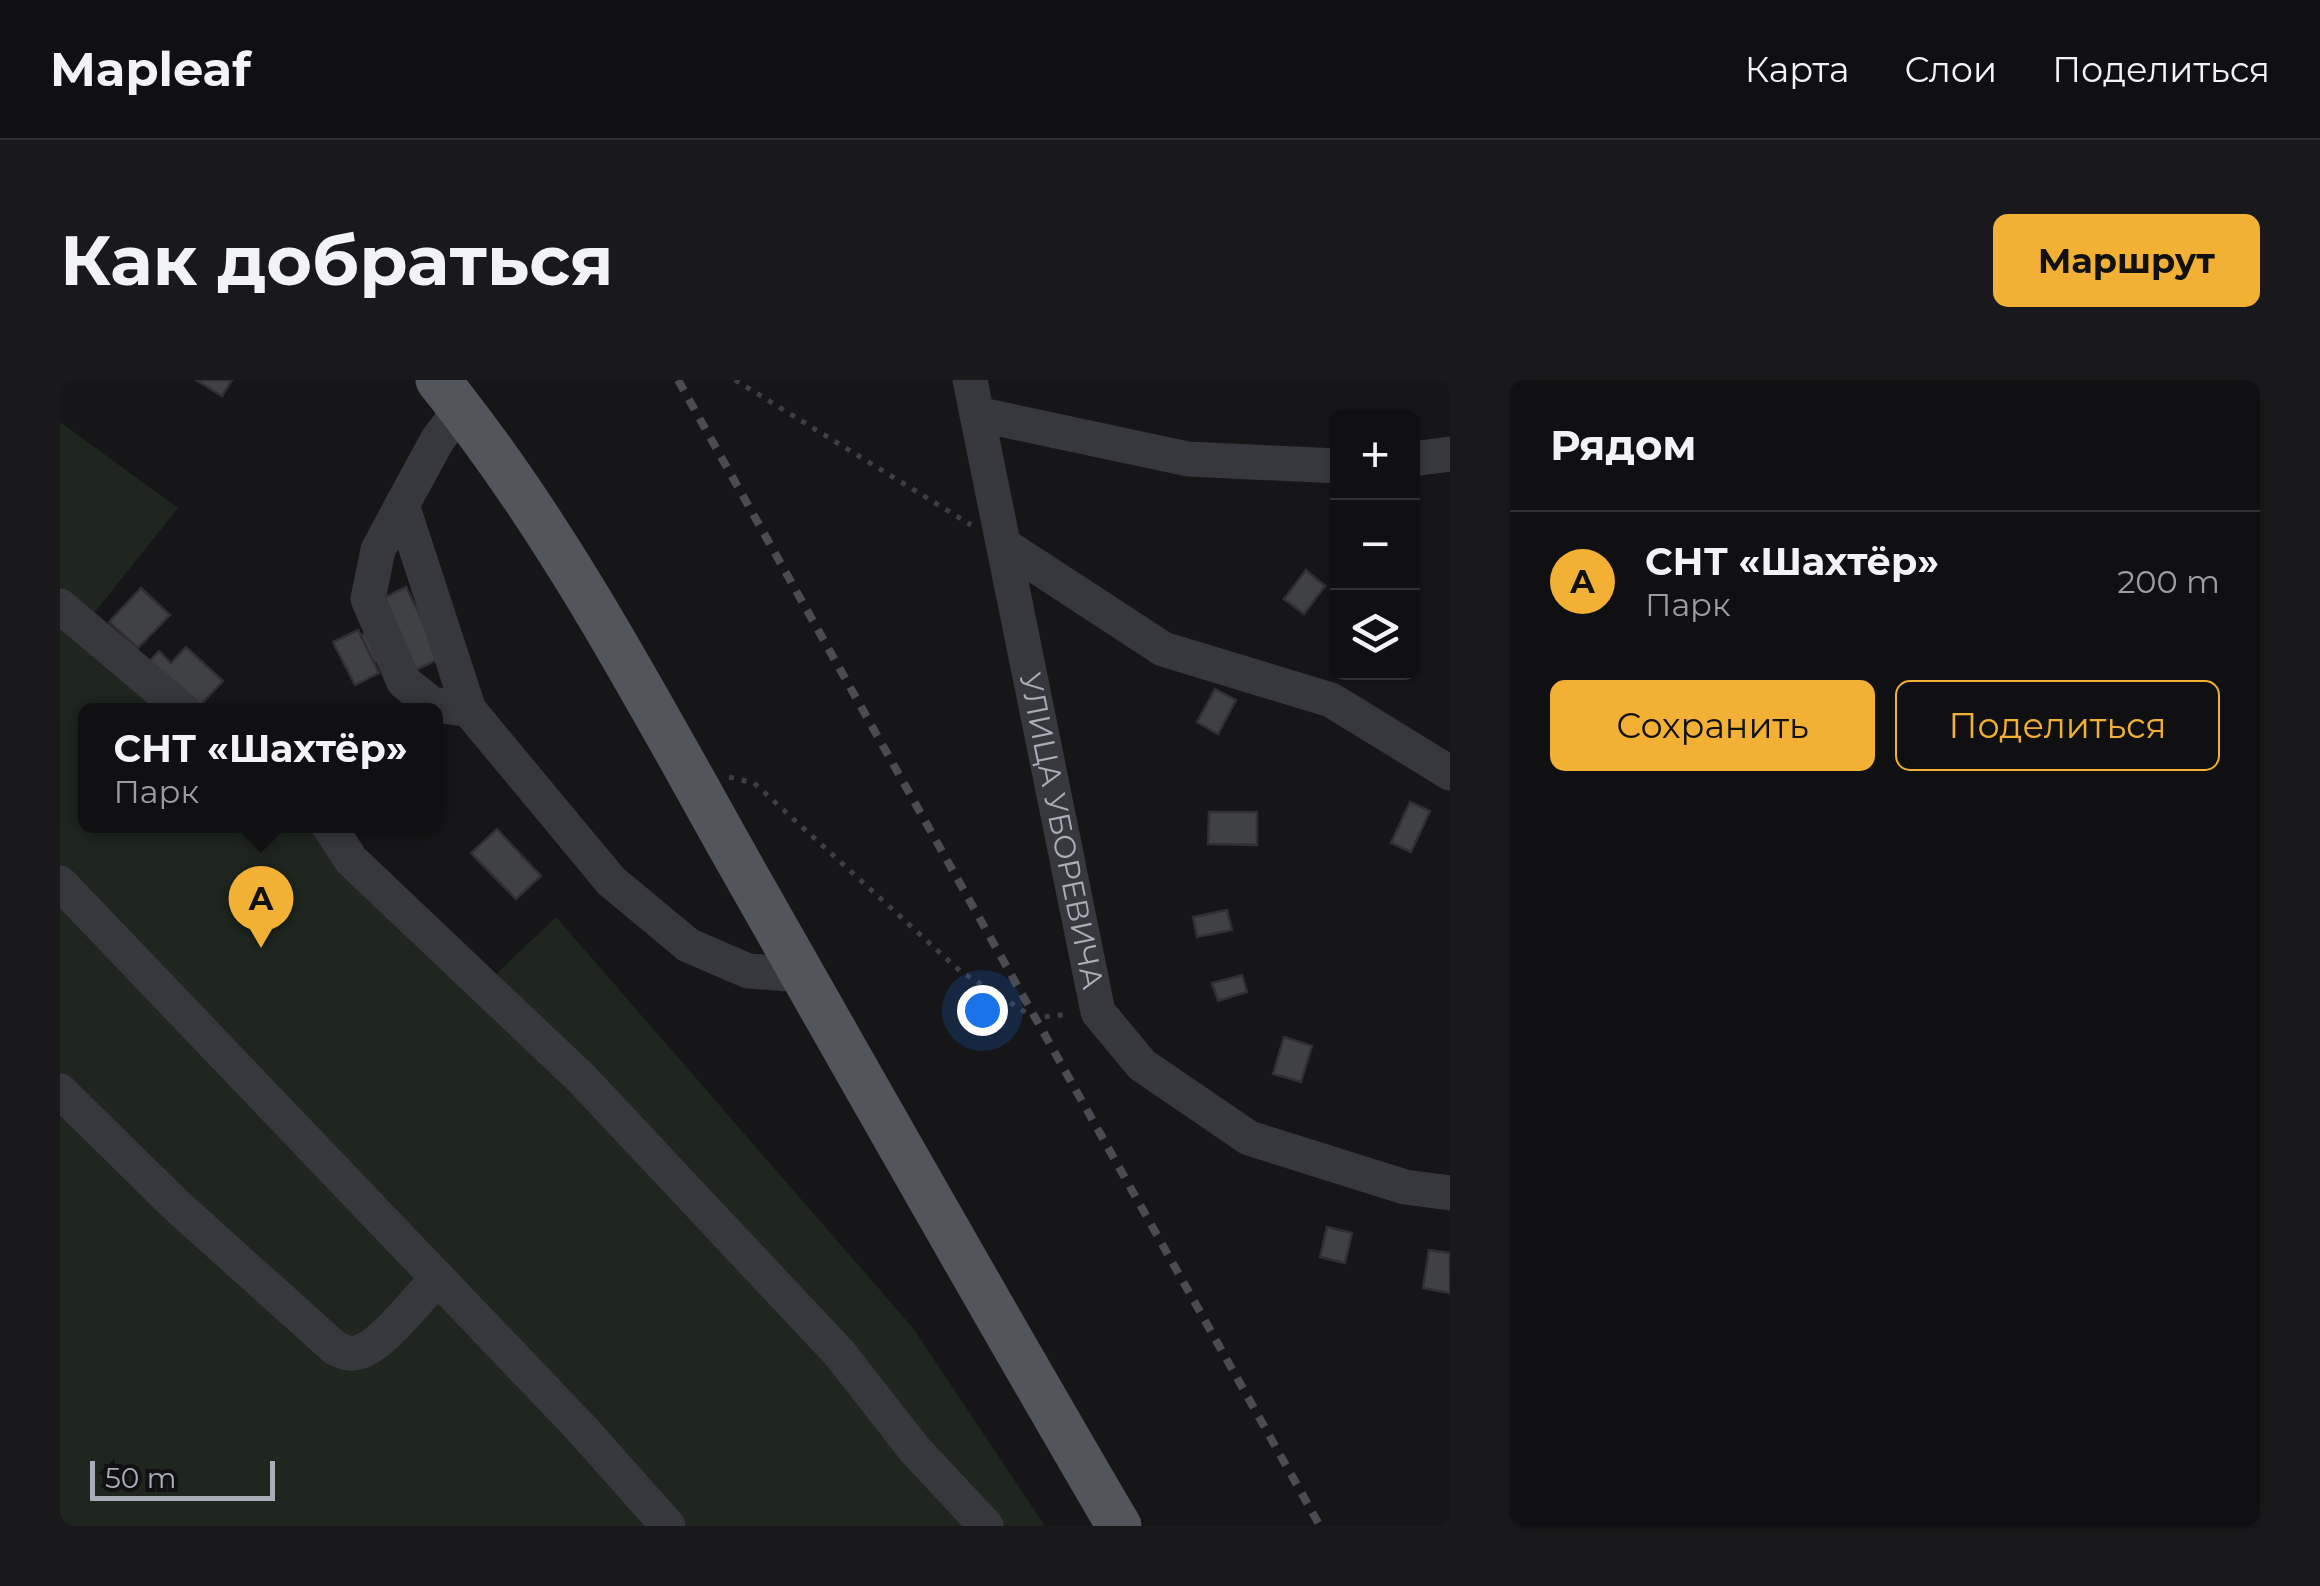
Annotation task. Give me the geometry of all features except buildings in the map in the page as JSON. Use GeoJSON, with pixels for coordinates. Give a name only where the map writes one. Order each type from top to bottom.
{"type":"FeatureCollection","features":[{"type":"Feature","properties":{"kind":"main road"},"geometry":{"type":"LineString","coordinates":[[450,395],[485,439],[582,584],[1119,1526]]}},
{"type":"Feature","properties":{"kind":"street"},"geometry":{"type":"LineString","coordinates":[[431,703],[404,682],[368,599],[378,550],[438,439],[450,395]]}},
{"type":"Feature","properties":{"kind":"street","name":"УЛИЦА УБОРЕВИЧА"},"geometry":{"type":"LineString","coordinates":[[974,397],[1098,1012],[1142,1065],[1249,1138],[1405,1186],[1450,1193]]}},
{"type":"Feature","properties":{"kind":"street"},"geometry":{"type":"LineString","coordinates":[[974,397],[1188,459],[1330,466]]}},
{"type":"Feature","properties":{"kind":"street"},"geometry":{"type":"LineString","coordinates":[[1420,458],[1450,454]]}},
{"type":"Feature","properties":{"kind":"street"},"geometry":{"type":"LineString","coordinates":[[402,505],[469,710],[611,881],[688,945],[748,971],[803,975]]}},
{"type":"Feature","properties":{"kind":"street"},"geometry":{"type":"LineString","coordinates":[[1004,546],[1163,648],[1331,700],[1450,773]]}},
{"type":"Feature","properties":{"kind":"street"},"geometry":{"type":"LineString","coordinates":[[60,606],[175,703]]}},
{"type":"Feature","properties":{"kind":"street"},"geometry":{"type":"LineString","coordinates":[[443,706],[469,710]]}},
{"type":"Feature","properties":{"kind":"street"},"geometry":{"type":"LineString","coordinates":[[334,833],[351,860],[582,1078],[840,1354],[915,1450],[986,1526]]}},
{"type":"Feature","properties":{"kind":"street"},"geometry":{"type":"LineString","coordinates":[[60,883],[580,1427],[668,1526]]}},
{"type":"Feature","properties":{"kind":"street"},"geometry":{"type":"LineString","coordinates":[[60,1090],[177,1206],[335,1348],[347,1354],[362,1352],[380,1338],[438,1278]]}},
{"type":"Feature","properties":{"kind":"path"},"geometry":{"type":"LineString","coordinates":[[735,380],[1004,546]]}},
{"type":"Feature","properties":{"kind":"path"},"geometry":{"type":"LineString","coordinates":[[685,766],[754,783],[960,971],[1035,1018],[1098,1012]]}},
{"type":"Feature","properties":{"kind":"shaded area"},"geometry":{"type":"Polygon","coordinates":[[[60,422],[178,508],[91,617],[193,703],[78,703],[78,833],[344,833],[492,978],[556,917],[913,1328],[1045,1526],[60,1526],[60,422]]]}},
{"type":"Feature","properties":{"kind":"railway"},"geometry":{"type":"LineString","coordinates":[[678,380],[1320,1526]]}},
{"type":"Feature","properties":{"kind":"place","name":"СНТ «Шахтёр»"},"geometry":{"type":"Point","coordinates":[261,948]}}]}
